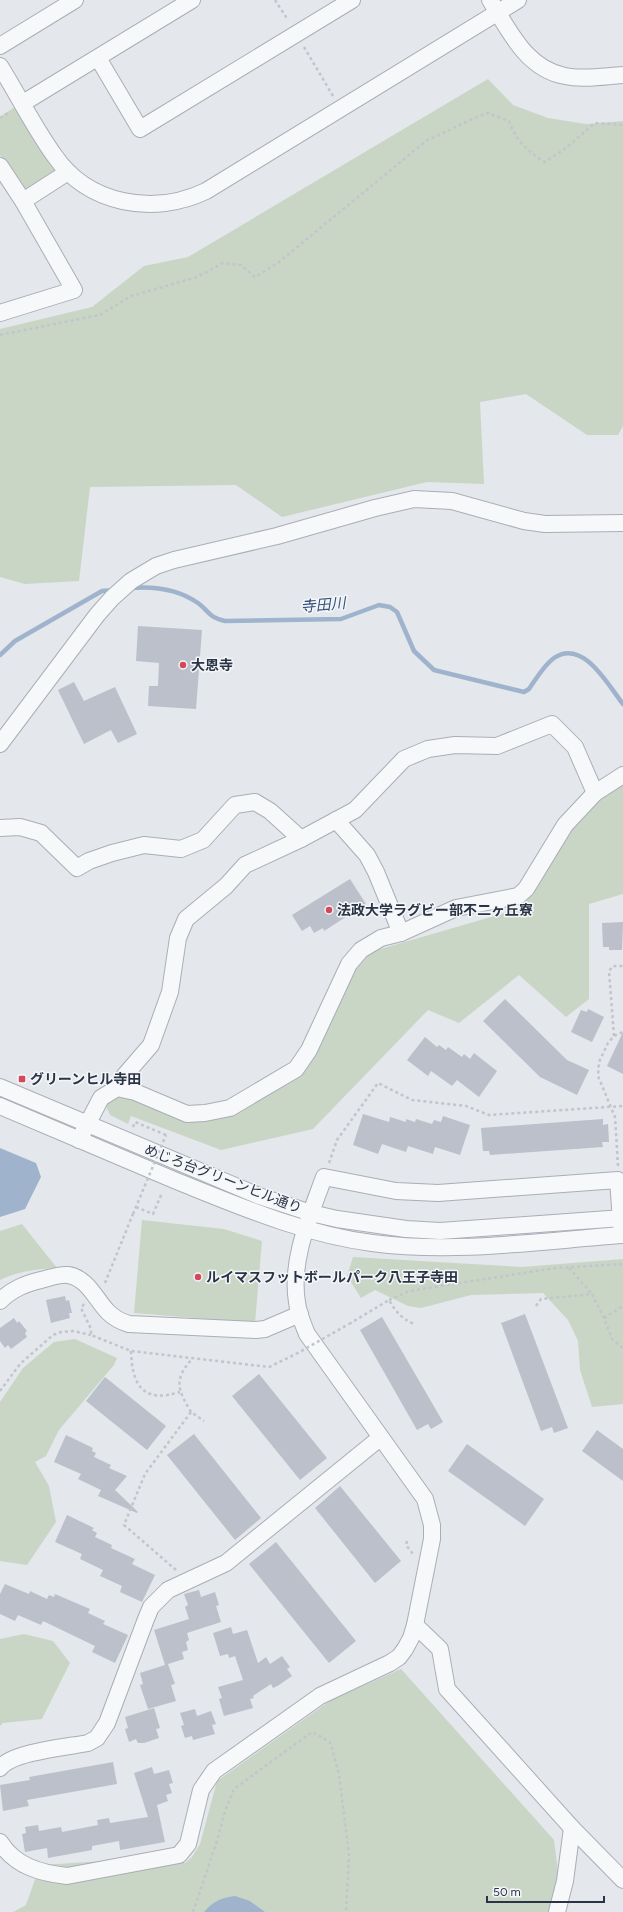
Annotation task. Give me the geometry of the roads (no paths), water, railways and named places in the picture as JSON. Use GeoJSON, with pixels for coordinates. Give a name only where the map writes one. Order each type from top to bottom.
{"type":"FeatureCollection","features":[{"type":"Feature","properties":{"kind":"street"},"geometry":{"type":"LineString","coordinates":[[0,46],[75,0]]}},
{"type":"Feature","properties":{"kind":"street"},"geometry":{"type":"LineString","coordinates":[[23,103],[192,0]]}},
{"type":"Feature","properties":{"kind":"street"},"geometry":{"type":"LineString","coordinates":[[98,58],[140,129],[352,0]]}},
{"type":"Feature","properties":{"kind":"street"},"geometry":{"type":"LineString","coordinates":[[0,66],[54,156],[68,172],[99,193],[122,202],[144,205],[176,202],[206,191],[341,108],[494,6],[518,0]]}},
{"type":"Feature","properties":{"kind":"street"},"geometry":{"type":"LineString","coordinates":[[494,6],[527,56],[544,68],[565,76],[623,75]]}},
{"type":"Feature","properties":{"kind":"street"},"geometry":{"type":"LineString","coordinates":[[0,166],[23,201],[74,290],[0,313]]}},
{"type":"Feature","properties":{"kind":"street"},"geometry":{"type":"LineString","coordinates":[[23,201],[68,172]]}},
{"type":"Feature","properties":{"kind":"street"},"geometry":{"type":"LineString","coordinates":[[0,744],[97,615],[112,598],[131,581],[156,566],[174,560],[277,536],[375,508],[414,499],[452,501],[524,521],[544,524],[623,523]]}},
{"type":"Feature","properties":{"kind":"street"},"geometry":{"type":"LineString","coordinates":[[79,1140],[86,1124],[102,1098],[117,1088],[125,1075],[151,1045],[170,992],[178,938],[186,919],[226,886],[245,865],[301,839],[355,810],[404,759],[428,748],[455,744],[497,746],[552,724],[575,747],[595,793]]}},
{"type":"Feature","properties":{"kind":"street"},"geometry":{"type":"LineString","coordinates":[[117,1088],[135,1092],[187,1114],[205,1114],[230,1108],[296,1069],[309,1050],[348,964],[361,950],[381,938],[401,933],[456,908],[518,896],[526,889],[565,825],[595,793],[623,775]]}},
{"type":"Feature","properties":{"kind":"street"},"geometry":{"type":"LineString","coordinates":[[0,828],[20,827],[41,834],[77,868],[89,861],[112,853],[144,845],[181,849],[203,840],[235,805],[255,802],[270,811],[301,839]]}},
{"type":"Feature","properties":{"kind":"street"},"geometry":{"type":"LineString","coordinates":[[336,820],[366,855],[376,872],[401,933]]}},
{"type":"Feature","properties":{"kind":"street","name":"めじろ台グリーンヒル通り"},"geometry":{"type":"LineString","coordinates":[[0,1087],[258,1196],[311,1213],[375,1226],[440,1230],[622,1218]]}},
{"type":"Feature","properties":{"kind":"street","name":"めじろ台グリーンヒル通り"},"geometry":{"type":"LineString","coordinates":[[0,1106],[244,1209],[306,1230],[373,1243],[446,1247],[622,1235]]}},
{"type":"Feature","properties":{"kind":"street"},"geometry":{"type":"LineString","coordinates":[[0,1842],[6,1852],[21,1864],[52,1875],[67,1876],[179,1855],[188,1844],[201,1790],[214,1771],[320,1696],[390,1663],[399,1656],[411,1638],[415,1625],[432,1539],[432,1524],[425,1499],[307,1334],[297,1303],[295,1288],[296,1269],[311,1213],[324,1177],[396,1191],[438,1193],[618,1180],[622,1218],[622,1235]]}},
{"type":"Feature","properties":{"kind":"street"},"geometry":{"type":"LineString","coordinates":[[0,1301],[11,1292],[25,1284],[68,1275],[86,1285],[114,1317],[130,1324],[256,1330],[265,1329],[300,1314]]}},
{"type":"Feature","properties":{"kind":"street"},"geometry":{"type":"LineString","coordinates":[[0,1768],[4,1763],[16,1757],[88,1743],[98,1738],[107,1723],[151,1607],[168,1590],[226,1563],[380,1438]]}},
{"type":"Feature","properties":{"kind":"street"},"geometry":{"type":"LineString","coordinates":[[415,1625],[440,1649],[447,1688],[572,1828],[623,1880]]}},
{"type":"Feature","properties":{"kind":"street"},"geometry":{"type":"LineString","coordinates":[[557,1912],[565,1881],[572,1828]]}},
{"type":"Feature","properties":{"kind":"water"},"geometry":{"type":"Polygon","coordinates":[[[0,1148],[36,1163],[41,1177],[25,1209],[0,1217],[0,1148]]]}},
{"type":"Feature","properties":{"kind":"water"},"geometry":{"type":"Polygon","coordinates":[[[235,1896],[250,1901],[265,1912],[204,1912],[218,1901],[235,1896]]]}},
{"type":"Feature","properties":{"kind":"waterway","name":"寺田川"},"geometry":{"type":"LineString","coordinates":[[130,588],[157,588],[182,594],[198,603],[212,616],[225,621],[341,619],[379,605],[390,607],[397,612],[414,651],[434,670],[524,692],[529,689],[544,668],[554,658],[565,653],[575,654],[594,666],[623,704]]}},
{"type":"Feature","properties":{"kind":"waterway","name":"寺田川"},"geometry":{"type":"LineString","coordinates":[[0,655],[15,641],[102,591],[115,590]]}},
{"type":"Feature","properties":{"kind":"place","name":"大恩寺"},"geometry":{"type":"Point","coordinates":[183,665]}},
{"type":"Feature","properties":{"kind":"place","name":"法政大学ラグビー部不二ヶ丘寮"},"geometry":{"type":"Point","coordinates":[329,910]}},
{"type":"Feature","properties":{"kind":"place","name":"グリーンヒル寺田"},"geometry":{"type":"Point","coordinates":[22,1079]}},
{"type":"Feature","properties":{"kind":"place","name":"ルイマスフットボールパーク八王子寺田"},"geometry":{"type":"Point","coordinates":[198,1277]}}]}
